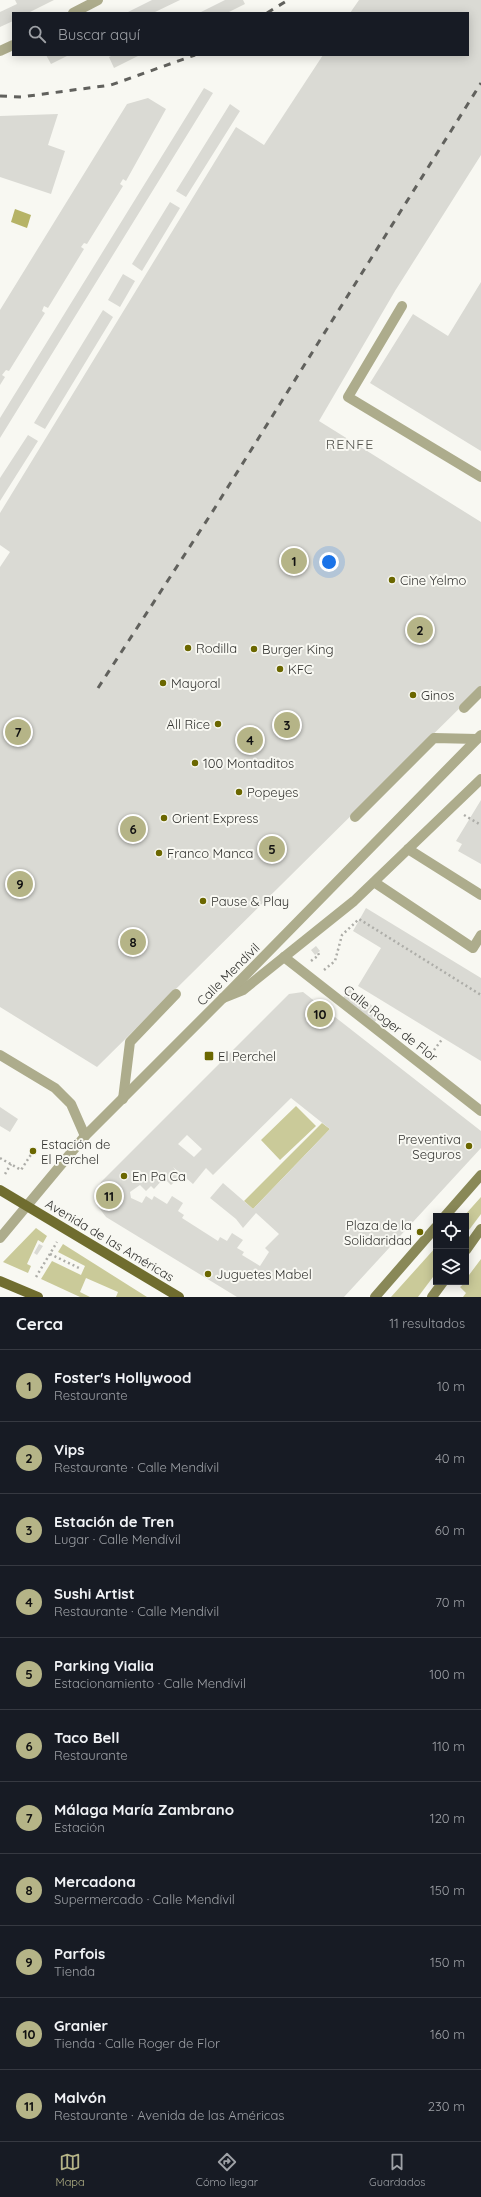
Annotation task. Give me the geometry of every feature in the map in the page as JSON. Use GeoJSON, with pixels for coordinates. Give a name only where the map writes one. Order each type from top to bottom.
{"type":"FeatureCollection","features":[{"type":"Feature","properties":{"kind":"main road"},"geometry":{"type":"LineString","coordinates":[[449,1213],[481,1175]]}},
{"type":"Feature","properties":{"kind":"main road","name":"Avenida de las Américas"},"geometry":{"type":"LineString","coordinates":[[0,1190],[179,1297]]}},
{"type":"Feature","properties":{"kind":"main road"},"geometry":{"type":"LineString","coordinates":[[467,1249],[481,1229]]}},
{"type":"Feature","properties":{"kind":"main road"},"geometry":{"type":"LineString","coordinates":[[375,1297],[433,1230]]}},
{"type":"Feature","properties":{"kind":"main road"},"geometry":{"type":"LineString","coordinates":[[0,1280],[38,1297]]}},
{"type":"Feature","properties":{"kind":"main road"},"geometry":{"type":"LineString","coordinates":[[432,1297],[441,1285]]}},
{"type":"Feature","properties":{"kind":"street"},"geometry":{"type":"LineString","coordinates":[[75,12],[96,0]]}},
{"type":"Feature","properties":{"kind":"street"},"geometry":{"type":"LineString","coordinates":[[0,51],[12,45]]}},
{"type":"Feature","properties":{"kind":"street"},"geometry":{"type":"LineString","coordinates":[[402,306],[348,398],[481,477]]}},
{"type":"Feature","properties":{"kind":"street"},"geometry":{"type":"LineString","coordinates":[[464,708],[481,691]]}},
{"type":"Feature","properties":{"kind":"street"},"geometry":{"type":"LineString","coordinates":[[355,817],[434,738],[479,737]]}},
{"type":"Feature","properties":{"kind":"street","name":"Calle Mendívil"},"geometry":{"type":"LineString","coordinates":[[0,1238],[85,1136],[223,998],[479,737]]}},
{"type":"Feature","properties":{"kind":"street"},"geometry":{"type":"LineString","coordinates":[[223,998],[244,990],[354,901],[481,779]]}},
{"type":"Feature","properties":{"kind":"street"},"geometry":{"type":"LineString","coordinates":[[408,849],[481,895]]}},
{"type":"Feature","properties":{"kind":"street"},"geometry":{"type":"LineString","coordinates":[[374,882],[473,948],[481,935]]}},
{"type":"Feature","properties":{"kind":"street","name":"Calle Roger de Flor"},"geometry":{"type":"LineString","coordinates":[[284,957],[481,1111]]}},
{"type":"Feature","properties":{"kind":"street"},"geometry":{"type":"LineString","coordinates":[[123,1098],[130,1042],[176,994]]}},
{"type":"Feature","properties":{"kind":"street"},"geometry":{"type":"LineString","coordinates":[[0,1055],[55,1088],[71,1104],[85,1136]]}},
{"type":"Feature","properties":{"kind":"path"},"geometry":{"type":"LineString","coordinates":[[470,819],[481,825]]}},
{"type":"Feature","properties":{"kind":"path"},"geometry":{"type":"LineString","coordinates":[[313,979],[335,960],[342,935],[360,919],[481,994]]}},
{"type":"Feature","properties":{"kind":"path"},"geometry":{"type":"LineString","coordinates":[[422,1065],[443,1038]]}},
{"type":"Feature","properties":{"kind":"path"},"geometry":{"type":"LineString","coordinates":[[0,1158],[21,1170],[32,1153]]}},
{"type":"Feature","properties":{"kind":"path"},"geometry":{"type":"LineString","coordinates":[[5,1174],[11,1164]]}},
{"type":"Feature","properties":{"kind":"path"},"geometry":{"type":"LineString","coordinates":[[36,1277],[57,1241]]}},
{"type":"Feature","properties":{"kind":"path"},"geometry":{"type":"LineString","coordinates":[[50,1254],[79,1268]]}},
{"type":"Feature","properties":{"kind":"green space"},"geometry":{"type":"Polygon","coordinates":[[[296,1106],[316,1126],[280,1160],[261,1140],[296,1106]]]}},
{"type":"Feature","properties":{"kind":"green space"},"geometry":{"type":"Polygon","coordinates":[[[322,1123],[330,1129],[253,1209],[244,1201],[322,1123]]]}},
{"type":"Feature","properties":{"kind":"green space"},"geometry":{"type":"Polygon","coordinates":[[[481,1197],[481,1214],[469,1230],[469,1213],[467,1213],[481,1197]]]}},
{"type":"Feature","properties":{"kind":"green space"},"geometry":{"type":"Polygon","coordinates":[[[36,1228],[47,1236],[43,1243],[38,1240],[27,1264],[31,1266],[28,1273],[3,1262],[36,1228]]]}},
{"type":"Feature","properties":{"kind":"green space"},"geometry":{"type":"Polygon","coordinates":[[[63,1244],[147,1297],[116,1297],[118,1292],[86,1278],[80,1292],[90,1297],[80,1297],[41,1279],[52,1261],[81,1275],[85,1266],[58,1252],[63,1244]]]}},
{"type":"Feature","properties":{"kind":"green space"},"geometry":{"type":"Polygon","coordinates":[[[433,1250],[433,1277],[418,1297],[391,1297],[433,1250]]]}},
{"type":"Feature","properties":{"kind":"green space"},"geometry":{"type":"Polygon","coordinates":[[[481,1259],[481,1297],[463,1297],[466,1293],[460,1287],[462,1285],[469,1285],[469,1275],[481,1259]]]}},
{"type":"Feature","properties":{"kind":"shaded area"},"geometry":{"type":"Polygon","coordinates":[[[15,209],[31,215],[27,228],[11,222],[15,209]]]}},
{"type":"Feature","properties":{"kind":"building"},"geometry":{"type":"Polygon","coordinates":[[[15,0],[54,0],[30,12],[12,12],[12,21],[0,27],[0,12],[17,4],[15,0]]]}},
{"type":"Feature","properties":{"kind":"building"},"geometry":{"type":"Polygon","coordinates":[[[152,0],[180,0],[155,12],[128,12],[152,0]]]}},
{"type":"Feature","properties":{"kind":"building"},"geometry":{"type":"Polygon","coordinates":[[[225,0],[243,0],[245,4],[229,12],[201,12],[225,0]]]}},
{"type":"Feature","properties":{"kind":"building"},"geometry":{"type":"Polygon","coordinates":[[[359,0],[481,0],[481,155],[395,291],[319,421],[481,522],[481,687],[97,1067],[0,1007],[0,567],[10,552],[0,545],[0,513],[236,127],[264,145],[322,56],[469,56],[469,12],[351,12],[359,0]]]}},
{"type":"Feature","properties":{"kind":"building"},"geometry":{"type":"Polygon","coordinates":[[[47,56],[67,56],[51,64],[47,56]]]}},
{"type":"Feature","properties":{"kind":"building"},"geometry":{"type":"Polygon","coordinates":[[[111,56],[138,56],[114,68],[109,57],[111,56]]]}},
{"type":"Feature","properties":{"kind":"building"},"geometry":{"type":"Polygon","coordinates":[[[204,88],[213,93],[0,438],[0,418],[204,88]]]}},
{"type":"Feature","properties":{"kind":"building"},"geometry":{"type":"Polygon","coordinates":[[[148,98],[166,109],[126,181],[123,179],[120,184],[123,186],[87,244],[84,243],[81,247],[84,249],[48,308],[44,306],[42,311],[45,313],[9,371],[6,370],[2,375],[5,377],[0,385],[0,310],[127,104],[148,98]]]}},
{"type":"Feature","properties":{"kind":"building"},"geometry":{"type":"Polygon","coordinates":[[[230,104],[240,111],[186,197],[176,191],[230,104]]]}},
{"type":"Feature","properties":{"kind":"building"},"geometry":{"type":"Polygon","coordinates":[[[58,114],[48,145],[65,151],[51,194],[0,177],[0,116],[58,114]]]}},
{"type":"Feature","properties":{"kind":"building"},"geometry":{"type":"Polygon","coordinates":[[[170,202],[180,208],[142,271],[132,264],[170,202]]]}},
{"type":"Feature","properties":{"kind":"building"},"geometry":{"type":"Polygon","coordinates":[[[123,274],[135,281],[120,307],[108,300],[123,274]]]}},
{"type":"Feature","properties":{"kind":"building"},"geometry":{"type":"Polygon","coordinates":[[[481,282],[481,451],[370,383],[413,314],[448,336],[481,282]]]}},
{"type":"Feature","properties":{"kind":"building"},"geometry":{"type":"Polygon","coordinates":[[[103,310],[113,317],[45,429],[34,423],[103,310]]]}},
{"type":"Feature","properties":{"kind":"building"},"geometry":{"type":"Polygon","coordinates":[[[28,435],[38,441],[0,501],[0,478],[28,435]]]}},
{"type":"Feature","properties":{"kind":"building"},"geometry":{"type":"Polygon","coordinates":[[[481,800],[481,864],[458,851],[462,844],[456,841],[481,800]]]}},
{"type":"Feature","properties":{"kind":"building"},"geometry":{"type":"Polygon","coordinates":[[[366,908],[481,978],[481,1061],[358,986],[381,948],[353,931],[366,908]]]}},
{"type":"Feature","properties":{"kind":"building"},"geometry":{"type":"Polygon","coordinates":[[[316,946],[320,951],[315,955],[311,950],[316,946]]]}},
{"type":"Feature","properties":{"kind":"building"},"geometry":{"type":"Polygon","coordinates":[[[350,989],[382,1013],[374,1023],[342,999],[350,989]]]}},
{"type":"Feature","properties":{"kind":"building"},"geometry":{"type":"Polygon","coordinates":[[[303,992],[481,1131],[481,1148],[344,1297],[237,1297],[106,1217],[97,1205],[97,1189],[101,1182],[289,994],[303,992]],[[291,1098],[213,1175],[206,1168],[193,1184],[173,1167],[180,1176],[171,1185],[164,1178],[154,1189],[151,1186],[146,1191],[140,1185],[130,1192],[131,1198],[142,1203],[146,1196],[152,1200],[154,1196],[167,1204],[172,1196],[183,1203],[178,1211],[184,1215],[182,1218],[218,1241],[220,1237],[227,1241],[232,1233],[243,1240],[237,1248],[244,1252],[242,1255],[260,1266],[269,1252],[265,1248],[279,1234],[256,1213],[243,1228],[236,1219],[210,1198],[223,1183],[253,1209],[330,1129],[291,1098]],[[187,1135],[178,1144],[194,1157],[202,1149],[187,1135]]]}},
{"type":"Feature","properties":{"kind":"building"},"geometry":{"type":"Polygon","coordinates":[[[0,1107],[18,1119],[10,1132],[0,1126],[0,1107]]]}},
{"type":"Feature","properties":{"kind":"building","name":"Estación de El Perchel"},"geometry":{"type":"Polygon","coordinates":[[[32,1148],[36,1150],[34,1154],[29,1152],[32,1148]]]}},
{"type":"Feature","properties":{"kind":"building"},"geometry":{"type":"Polygon","coordinates":[[[39,1244],[43,1246],[37,1255],[34,1253],[39,1244]]]}},
{"type":"Feature","properties":{"kind":"railway"},"geometry":{"type":"LineString","coordinates":[[269,12],[288,0]]}},
{"type":"Feature","properties":{"kind":"railway"},"geometry":{"type":"LineString","coordinates":[[0,96],[21,97],[111,85],[192,56]]}},
{"type":"Feature","properties":{"kind":"railway"},"geometry":{"type":"LineString","coordinates":[[98,688],[211,514],[481,83]]}},
{"type":"Feature","properties":{"kind":"place","name":"Foster's Hollywood"},"geometry":{"type":"Point","coordinates":[294,561]}},
{"type":"Feature","properties":{"kind":"place","name":"Cine Yelmo"},"geometry":{"type":"Point","coordinates":[392,580]}},
{"type":"Feature","properties":{"kind":"place","name":"Vips"},"geometry":{"type":"Point","coordinates":[420,630]}},
{"type":"Feature","properties":{"kind":"place","name":"Rodilla"},"geometry":{"type":"Point","coordinates":[188,648]}},
{"type":"Feature","properties":{"kind":"place","name":"Burger King"},"geometry":{"type":"Point","coordinates":[254,649]}},
{"type":"Feature","properties":{"kind":"place","name":"KFC"},"geometry":{"type":"Point","coordinates":[280,669]}},
{"type":"Feature","properties":{"kind":"place","name":"Mayoral"},"geometry":{"type":"Point","coordinates":[163,683]}},
{"type":"Feature","properties":{"kind":"place","name":"Ginos"},"geometry":{"type":"Point","coordinates":[413,695]}},
{"type":"Feature","properties":{"kind":"place","name":"All Rice"},"geometry":{"type":"Point","coordinates":[218,724]}},
{"type":"Feature","properties":{"kind":"place","name":"Estación de Tren"},"geometry":{"type":"Point","coordinates":[287,725]}},
{"type":"Feature","properties":{"kind":"place","name":"Málaga María Zambrano"},"geometry":{"type":"Point","coordinates":[18,732]}},
{"type":"Feature","properties":{"kind":"place","name":"Sushi Artist"},"geometry":{"type":"Point","coordinates":[250,740]}},
{"type":"Feature","properties":{"kind":"place","name":"100 Montaditos"},"geometry":{"type":"Point","coordinates":[195,763]}},
{"type":"Feature","properties":{"kind":"place","name":"Popeyes"},"geometry":{"type":"Point","coordinates":[239,792]}},
{"type":"Feature","properties":{"kind":"place","name":"Orient Express"},"geometry":{"type":"Point","coordinates":[164,818]}},
{"type":"Feature","properties":{"kind":"place","name":"Taco Bell"},"geometry":{"type":"Point","coordinates":[133,829]}},
{"type":"Feature","properties":{"kind":"place","name":"Parking Vialia"},"geometry":{"type":"Point","coordinates":[272,849]}},
{"type":"Feature","properties":{"kind":"place","name":"Franco Manca"},"geometry":{"type":"Point","coordinates":[159,853]}},
{"type":"Feature","properties":{"kind":"place","name":"Parfois"},"geometry":{"type":"Point","coordinates":[20,884]}},
{"type":"Feature","properties":{"kind":"place","name":"Pause & Play"},"geometry":{"type":"Point","coordinates":[203,901]}},
{"type":"Feature","properties":{"kind":"place","name":"Mercadona"},"geometry":{"type":"Point","coordinates":[133,942]}},
{"type":"Feature","properties":{"kind":"place","name":"Granier"},"geometry":{"type":"Point","coordinates":[320,1014]}},
{"type":"Feature","properties":{"kind":"place","name":"El Perchel"},"geometry":{"type":"Point","coordinates":[209,1056]}},
{"type":"Feature","properties":{"kind":"place","name":"Preventiva Seguros"},"geometry":{"type":"Point","coordinates":[469,1146]}},
{"type":"Feature","properties":{"kind":"place","name":"Estación de El Perchel"},"geometry":{"type":"Point","coordinates":[33,1151]}},
{"type":"Feature","properties":{"kind":"place","name":"En Pa Ca"},"geometry":{"type":"Point","coordinates":[124,1176]}},
{"type":"Feature","properties":{"kind":"place","name":"Malvón"},"geometry":{"type":"Point","coordinates":[109,1196]}},
{"type":"Feature","properties":{"kind":"place","name":"Plaza de la Solidaridad"},"geometry":{"type":"Point","coordinates":[420,1232]}},
{"type":"Feature","properties":{"kind":"place","name":"Juguetes Mabel"},"geometry":{"type":"Point","coordinates":[208,1274]}},
{"type":"Feature","properties":{"kind":"district","name":"RENFE"},"geometry":{"type":"Point","coordinates":[350,444]}}]}
